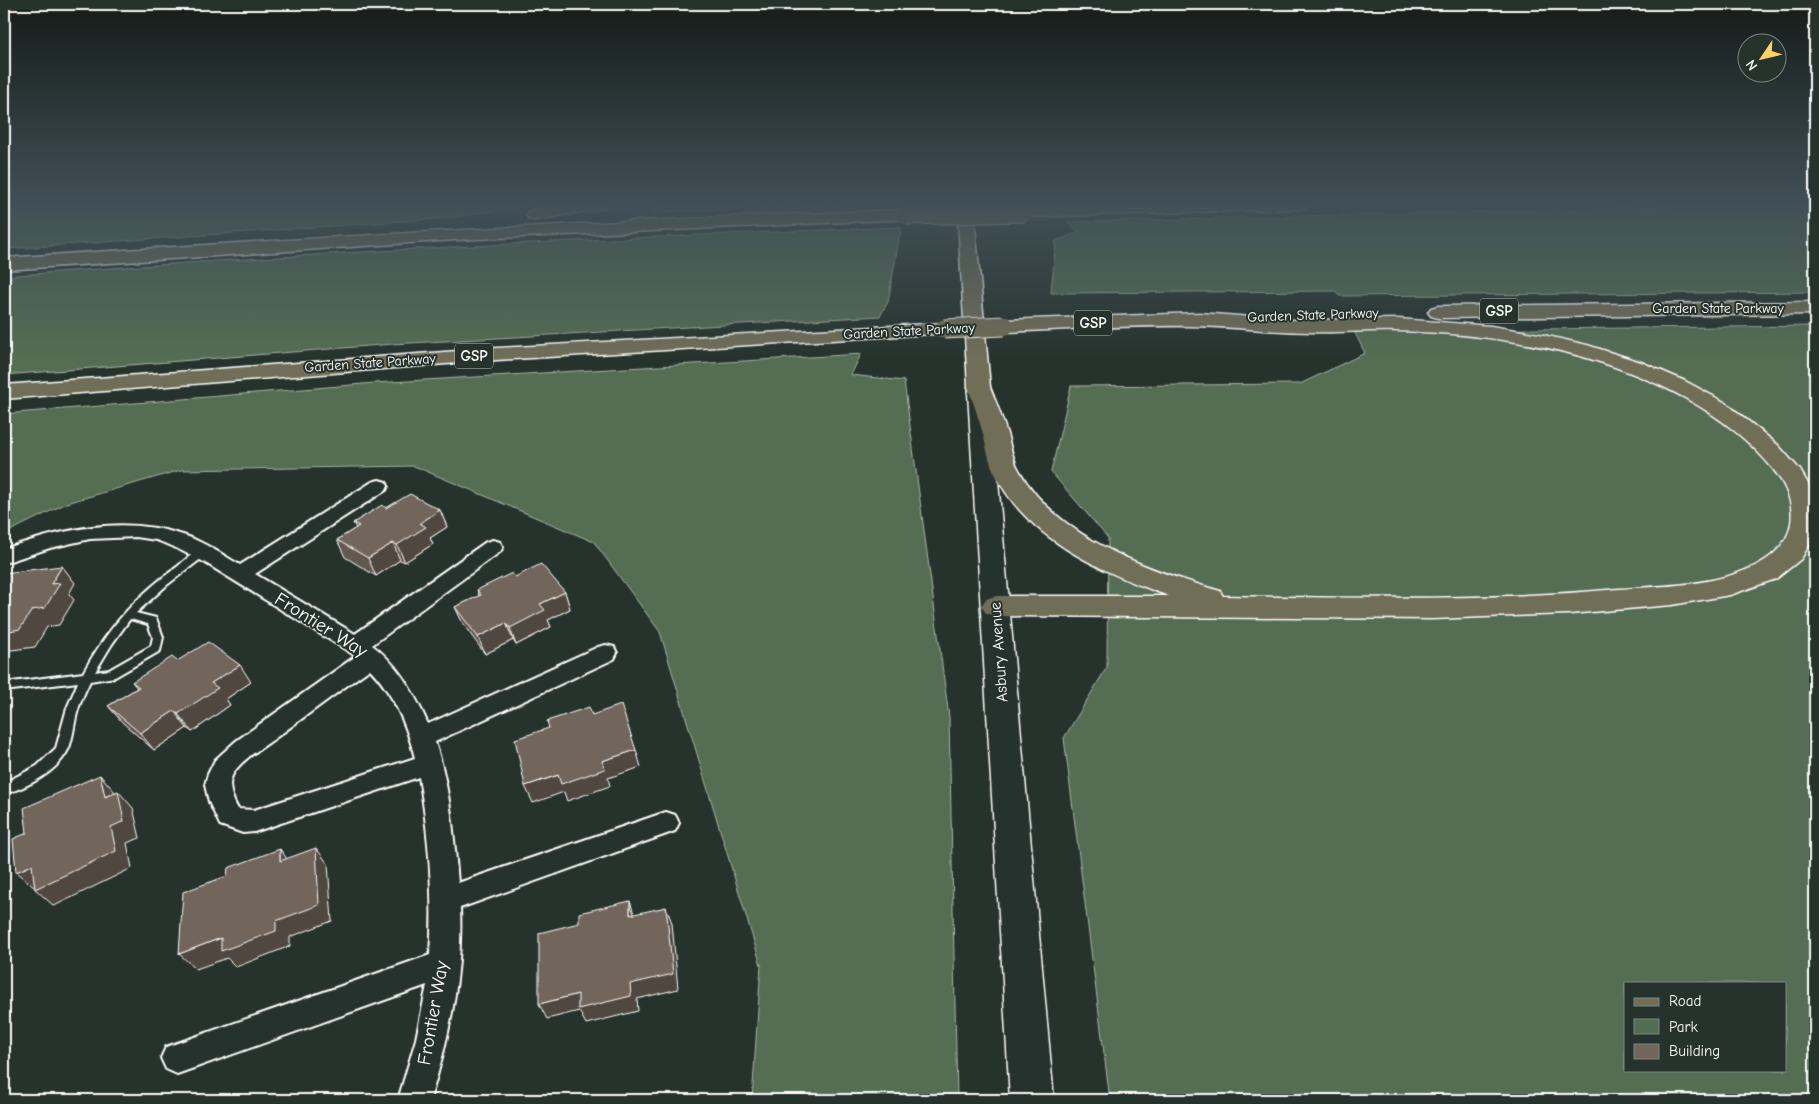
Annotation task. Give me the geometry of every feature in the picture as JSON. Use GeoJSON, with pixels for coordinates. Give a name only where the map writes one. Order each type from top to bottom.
{"type":"FeatureCollection","features":[{"type":"Feature","properties":{"kind":"main road"},"geometry":{"type":"LineString","coordinates":[[4,264],[130,256]]}},
{"type":"Feature","properties":{"kind":"main road","name":"Asbury Avenue"},"geometry":{"type":"LineString","coordinates":[[969,256],[1032,1100]]}},
{"type":"Feature","properties":{"kind":"main road","name":"Garden State Parkway"},"geometry":{"type":"LineString","coordinates":[[4,392],[506,354],[1004,326],[1443,312],[1815,308]]}},
{"type":"Feature","properties":{"kind":"main road"},"geometry":{"type":"LineString","coordinates":[[996,606],[1392,609],[1523,606],[1645,597],[1728,586],[1767,572],[1782,562],[1792,552],[1805,530],[1804,502],[1796,485],[1781,463],[1734,419],[1668,382],[1624,364],[1584,351],[1514,336],[1448,328],[1401,325],[1304,326],[1182,319]]}},
{"type":"Feature","properties":{"kind":"main road"},"geometry":{"type":"LineString","coordinates":[[979,387],[1005,469],[1012,482],[1030,504],[1062,533],[1102,557],[1156,582],[1217,600],[1253,607]]}},
{"type":"Feature","properties":{"kind":"street"},"geometry":{"type":"LineString","coordinates":[[239,575],[379,486]]}},
{"type":"Feature","properties":{"kind":"street","name":"Frontier Way"},"geometry":{"type":"LineString","coordinates":[[4,556],[55,540],[116,531],[153,534],[178,540],[364,650],[385,670],[403,698],[423,738],[430,763],[438,813],[444,901],[446,933],[436,1018],[414,1100]]}},
{"type":"Feature","properties":{"kind":"street"},"geometry":{"type":"LineString","coordinates":[[430,763],[254,821],[243,822],[229,818],[219,794],[219,776],[224,767],[364,650],[493,546]]}},
{"type":"Feature","properties":{"kind":"street"},"geometry":{"type":"LineString","coordinates":[[423,738],[606,653]]}},
{"type":"Feature","properties":{"kind":"street"},"geometry":{"type":"LineString","coordinates":[[444,901],[666,823]]}},
{"type":"Feature","properties":{"kind":"street"},"geometry":{"type":"LineString","coordinates":[[177,1058],[443,965]]}},
{"type":"Feature","properties":{"kind":"lane"},"geometry":{"type":"LineString","coordinates":[[4,789],[31,776],[49,764],[61,750],[72,708],[87,676],[109,639],[148,593],[202,553]]}},
{"type":"Feature","properties":{"kind":"lane"},"geometry":{"type":"LineString","coordinates":[[4,687],[111,674],[156,648],[158,636],[152,621],[128,615]]}},
{"type":"Feature","properties":{"kind":"green space"},"geometry":{"type":"Polygon","coordinates":[[[305,256],[896,256],[888,302],[880,316],[393,344],[4,375],[4,276],[305,256]]]}},
{"type":"Feature","properties":{"kind":"green space"},"geometry":{"type":"Polygon","coordinates":[[[1055,256],[1815,256],[1815,292],[1339,296],[1336,291],[1051,293],[1055,256]]]}},
{"type":"Feature","properties":{"kind":"green space"},"geometry":{"type":"Polygon","coordinates":[[[1815,326],[1815,1100],[1110,1100],[1064,738],[1107,667],[1108,538],[1051,472],[1071,386],[1300,384],[1365,353],[1354,331],[1815,326]]]}},
{"type":"Feature","properties":{"kind":"green space"},"geometry":{"type":"Polygon","coordinates":[[[861,354],[851,375],[904,381],[949,717],[957,1100],[752,1100],[761,965],[660,632],[594,542],[414,466],[181,470],[67,503],[4,534],[4,414],[375,383],[861,354]]]}},
{"type":"Feature","properties":{"kind":"building"},"geometry":{"type":"Polygon","coordinates":[[[410,494],[440,510],[420,523],[426,527],[397,545],[393,543],[368,558],[337,540],[359,526],[353,523],[382,505],[386,508],[410,494]]]}},
{"type":"Feature","properties":{"kind":"building"},"geometry":{"type":"Polygon","coordinates":[[[541,564],[565,592],[540,604],[545,610],[510,628],[506,623],[478,637],[455,607],[481,595],[477,590],[512,573],[515,577],[541,564]]]}},
{"type":"Feature","properties":{"kind":"building"},"geometry":{"type":"Polygon","coordinates":[[[62,566],[51,584],[60,583],[45,608],[32,610],[20,629],[4,632],[4,573],[62,566]]]}},
{"type":"Feature","properties":{"kind":"building"},"geometry":{"type":"Polygon","coordinates":[[[208,642],[240,665],[211,683],[218,688],[178,714],[174,711],[140,733],[108,706],[139,687],[132,682],[172,657],[177,661],[208,642]]]}},
{"type":"Feature","properties":{"kind":"building"},"geometry":{"type":"Polygon","coordinates":[[[621,705],[636,750],[602,761],[605,769],[561,784],[558,775],[525,786],[515,739],[549,728],[547,721],[589,707],[592,715],[621,705]]]}},
{"type":"Feature","properties":{"kind":"building"},"geometry":{"type":"Polygon","coordinates":[[[100,775],[105,797],[118,791],[124,821],[111,827],[116,851],[35,889],[32,865],[16,872],[13,839],[27,833],[24,808],[100,775]]]}},
{"type":"Feature","properties":{"kind":"building"},"geometry":{"type":"Polygon","coordinates":[[[316,848],[319,905],[276,921],[276,931],[221,951],[221,938],[179,954],[183,892],[227,876],[228,868],[280,849],[280,861],[316,848]]]}},
{"type":"Feature","properties":{"kind":"building"},"geometry":{"type":"Polygon","coordinates":[[[630,901],[630,915],[666,907],[673,974],[630,984],[631,996],[578,1009],[578,994],[539,1004],[539,933],[579,923],[579,913],[630,901]]]}}]}
